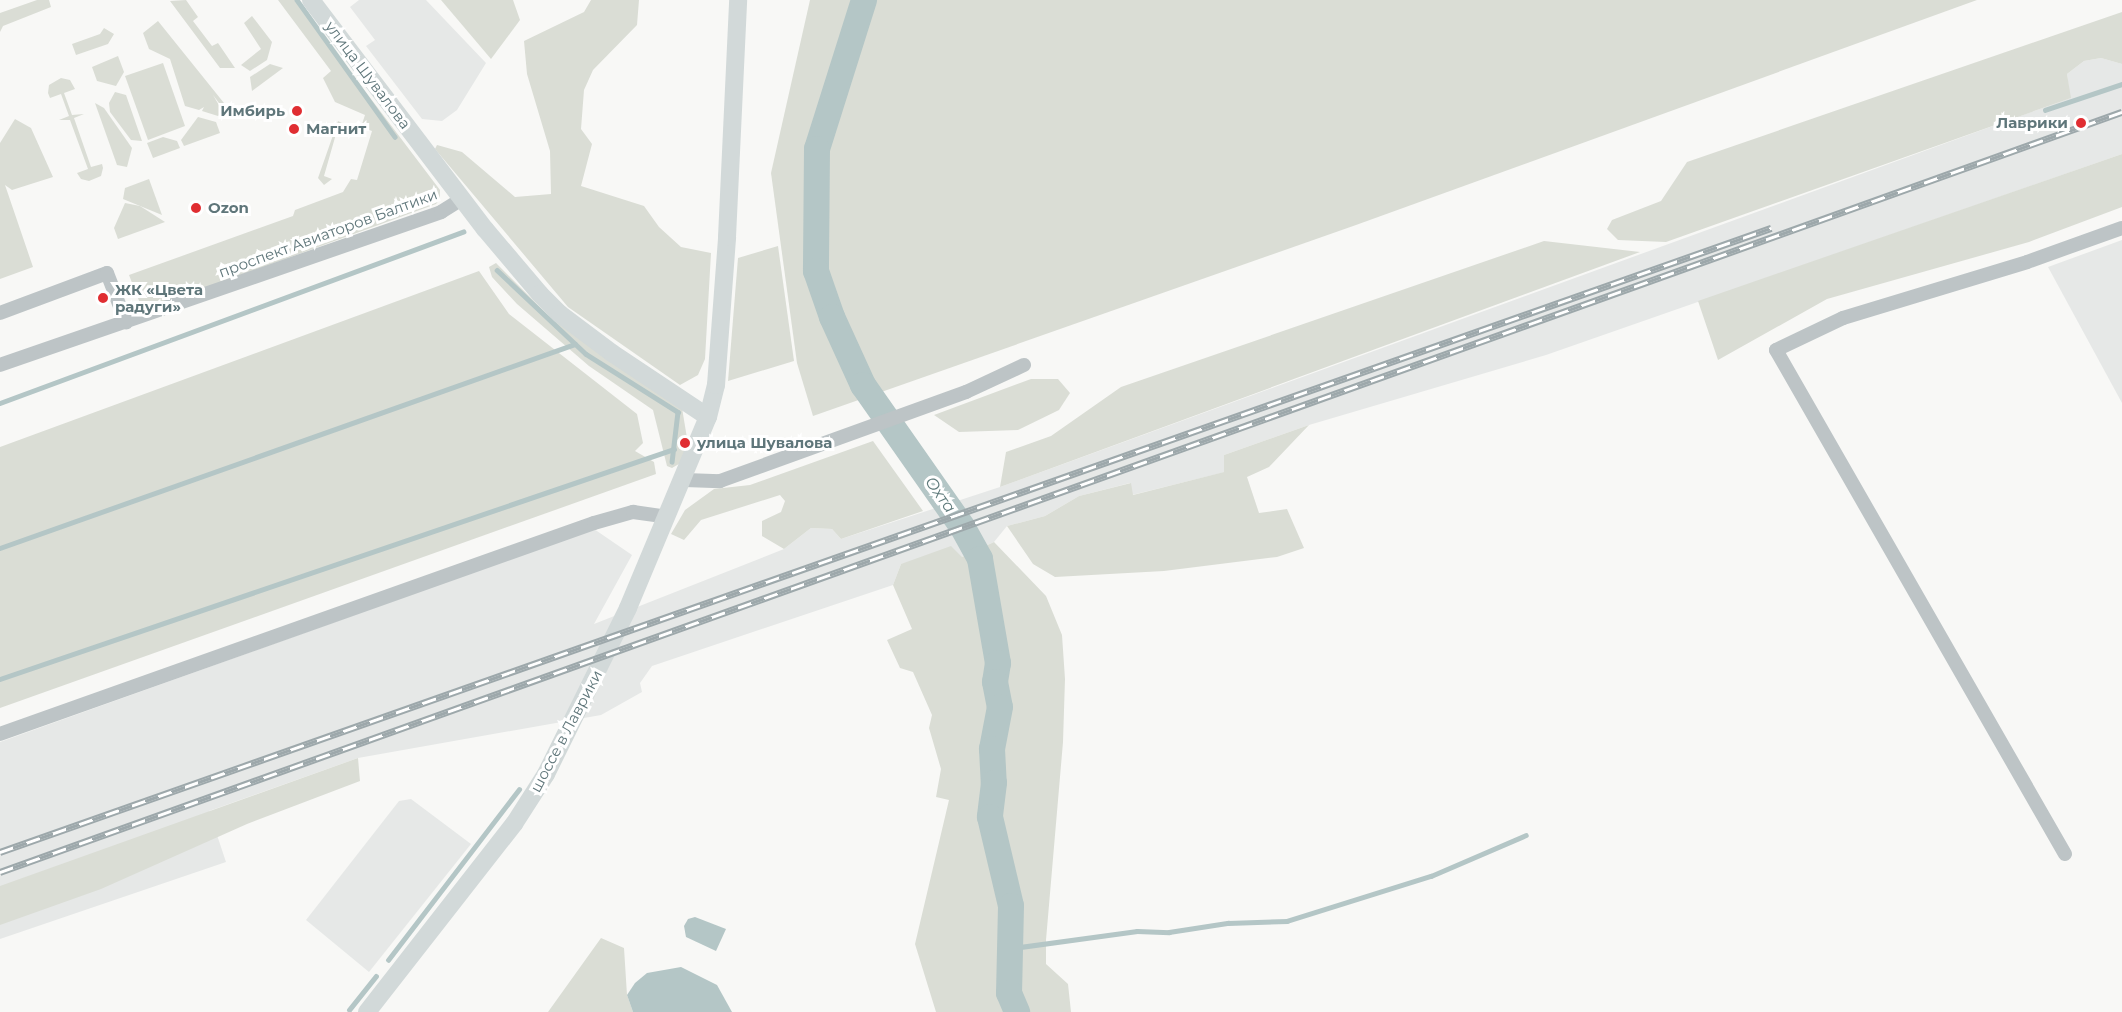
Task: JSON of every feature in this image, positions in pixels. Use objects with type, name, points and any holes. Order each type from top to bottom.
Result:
[{"type":"street","name":"улица Шувалова","points":[[311,0],[491,237],[560,314],[708,417]]},
{"type":"street","name":"шоссе в Лаврики","points":[[367,1012],[514,824],[546,774],[628,608],[685,480],[708,417],[716,385],[726,249],[738,0]]},
{"type":"street","name":"проспект Авиаторов Балтики","points":[[0,366],[441,212],[462,199]]},
{"type":"street","points":[[2065,854],[1776,350],[1844,318],[2027,262],[2122,228]]},
{"type":"street","points":[[0,313],[107,273],[126,322]]},
{"type":"street","points":[[685,480],[720,481],[966,392],[1024,365]]},
{"type":"street","points":[[0,734],[594,523],[633,512],[668,517]]},
{"type":"shaded area","points":[[37,0],[49,0],[51,7],[3,26],[0,32],[0,13]]},
{"type":"shaded area","points":[[186,0],[198,17],[193,21],[212,46],[218,43],[235,68],[220,68],[170,1]]},
{"type":"shaded area","points":[[278,0],[296,0],[440,190],[440,199],[436,204],[143,311],[129,275],[293,216],[295,210],[343,192],[351,179],[357,180],[372,131],[361,127],[365,115],[335,102],[323,78],[331,71]]},
{"type":"shaded area","points":[[359,0],[426,0],[486,63],[457,110],[442,121],[422,119],[366,46],[375,40],[350,7]]},
{"type":"shaded area","points":[[441,0],[513,0],[520,20],[491,59]]},
{"type":"shaded area","points":[[591,0],[639,0],[637,25],[593,70],[584,90],[581,129],[592,144],[581,186],[644,206],[659,227],[681,247],[711,253],[705,359],[698,375],[680,385],[568,307],[435,149],[437,145],[462,152],[515,197],[551,194],[550,151],[527,74],[524,41],[584,12]]},
{"type":"shaded area","points":[[810,0],[1977,0],[1356,225],[813,416],[797,363],[771,173]]},
{"type":"shaded area","points":[[2122,12],[2122,64],[2101,58],[2084,61],[2067,74],[2071,98],[1666,242],[1618,240],[1607,229],[1612,220],[1661,201],[1687,162]]},
{"type":"shaded area","points":[[252,16],[272,42],[267,60],[250,71],[241,65],[261,49],[244,23]]},
{"type":"shaded area","points":[[158,21],[228,108],[225,111],[213,95],[223,112],[218,116],[202,111],[204,107],[199,110],[185,106],[170,59],[149,49],[143,33]]},
{"type":"shaded area","points":[[104,28],[114,34],[108,44],[76,55],[72,44],[100,34]]},
{"type":"shaded area","points":[[118,56],[124,72],[116,86],[97,81],[92,67]]},
{"type":"shaded area","points":[[2101,58],[2122,64],[2122,154],[1546,355],[1309,425],[1224,455],[1225,472],[1132,495],[1130,483],[1079,496],[1045,516],[1007,526],[994,542],[962,557],[901,564],[893,585],[652,666],[640,683],[642,692],[601,715],[358,758],[209,811],[226,862],[0,939],[0,742],[594,529],[632,555],[594,624],[784,549],[811,528],[832,529],[841,539],[1000,487],[2070,98],[2067,74],[2084,61]]},
{"type":"shaded area","points":[[163,63],[185,126],[148,140],[125,76]]},
{"type":"shaded area","points":[[270,64],[283,68],[252,91],[250,77]]},
{"type":"shaded area","points":[[61,78],[70,80],[75,89],[64,93],[72,115],[84,114],[74,118],[91,167],[102,164],[101,176],[89,181],[81,179],[77,173],[88,169],[70,120],[59,120],[69,116],[61,94],[50,98],[48,93],[49,85]]},
{"type":"shaded area","points":[[115,92],[126,95],[142,141],[131,140],[110,112],[109,103]]},
{"type":"shaded area","points":[[95,103],[104,108],[132,148],[127,167],[117,165]]},
{"type":"shaded area","points":[[198,117],[216,122],[220,133],[184,146],[181,140]]},
{"type":"shaded area","points":[[15,119],[31,128],[53,177],[12,190],[5,185],[33,267],[0,279],[0,143]]},
{"type":"shaded area","points":[[338,121],[348,126],[338,127],[324,176],[332,179],[324,185],[318,178]]},
{"type":"shaded area","points":[[163,137],[177,141],[180,148],[153,158],[147,143]]},
{"type":"shaded area","points":[[2122,154],[2122,207],[2029,242],[1827,299],[1718,360],[1698,301]]},
{"type":"shaded area","points":[[149,179],[162,215],[123,199],[125,188]]},
{"type":"shaded area","points":[[125,203],[140,206],[165,222],[118,239],[114,228]]},
{"type":"shaded area","points":[[2122,240],[2122,403],[2048,267]]},
{"type":"shaded area","points":[[1544,241],[1640,252],[1000,487],[1006,452],[1051,436],[1121,387]]},
{"type":"shaded area","points":[[778,246],[794,361],[728,381],[738,258]]},
{"type":"shaded area","points":[[496,263],[550,317],[682,408],[688,444],[684,461],[672,468],[667,466],[653,410],[589,366],[517,304],[492,277],[489,267]]},
{"type":"shaded area","points":[[479,271],[509,314],[637,414],[643,443],[635,451],[654,462],[656,474],[0,708],[0,447]]},
{"type":"shaded area","points":[[1031,379],[1058,379],[1070,393],[1059,410],[1018,430],[959,432],[934,415]]},
{"type":"shaded area","points":[[1309,425],[1269,467],[1247,477],[1259,513],[1287,509],[1304,548],[1277,557],[1164,571],[1055,577],[1033,564],[1007,526],[1045,516],[1079,496],[1131,483],[1133,495],[1224,472],[1224,455]]},
{"type":"shaded area","points":[[873,441],[923,511],[841,539],[832,529],[811,528],[784,549],[762,536],[762,521],[781,512],[785,501],[780,495],[701,520],[684,540],[671,534],[685,510],[714,489],[750,485]]},
{"type":"shaded area","points":[[994,542],[1046,596],[1062,635],[1065,679],[1063,742],[1046,940],[1046,964],[1068,984],[1071,1012],[936,1012],[915,944],[949,800],[936,797],[941,769],[929,728],[932,715],[913,672],[900,668],[887,640],[912,629],[893,585],[901,564],[951,546],[962,557]]},
{"type":"shaded area","points":[[358,758],[360,781],[247,824],[101,889],[0,925],[0,886]]},
{"type":"shaded area","points":[[411,799],[471,844],[369,972],[306,920],[399,801]]},
{"type":"shaded area","points":[[695,917],[726,929],[716,951],[686,937],[684,926],[688,919]]},
{"type":"shaded area","points":[[601,938],[624,948],[627,995],[633,1012],[548,1012]]},
{"type":"shaded area","points":[[681,967],[717,985],[732,1012],[633,1012],[627,995],[635,983],[647,973]]},
{"type":"waterway","points":[[297,0],[395,137]]},
{"type":"waterway","name":"Охта","points":[[864,0],[817,149],[816,271],[832,317],[863,385],[963,528],[980,559],[998,663],[995,682],[1000,707],[992,749],[994,783],[990,817],[1011,906],[1009,993],[1017,1012]]},
{"type":"waterway","points":[[2045,110],[2122,84]]},
{"type":"waterway","points":[[0,403],[463,232]]},
{"type":"waterway","points":[[497,270],[586,354],[678,412],[672,462]]},
{"type":"waterway","points":[[0,548],[575,344]]},
{"type":"waterway","points":[[0,679],[674,449]]},
{"type":"waterway","points":[[388,960],[519,789]]},
{"type":"waterway","points":[[1013,948],[1137,931],[1169,932],[1228,923],[1287,921],[1431,876],[1526,835]]},
{"type":"waterway","points":[[349,1010],[376,976]]},
{"type":"railway","points":[[0,872],[2122,112]]},
{"type":"railway","points":[[0,852],[1771,228]]},
{"type":"place","name":"Имбирь","points":[[297,111]]},
{"type":"place","name":"Лаврики","points":[[2081,123]]},
{"type":"place","name":"Магнит","points":[[294,129]]},
{"type":"place","name":"Ozon","points":[[196,208]]},
{"type":"place","name":"ЖК «Цвета радуги»","points":[[103,298]]},
{"type":"place","name":"улица Шувалова","points":[[685,443]]}]
